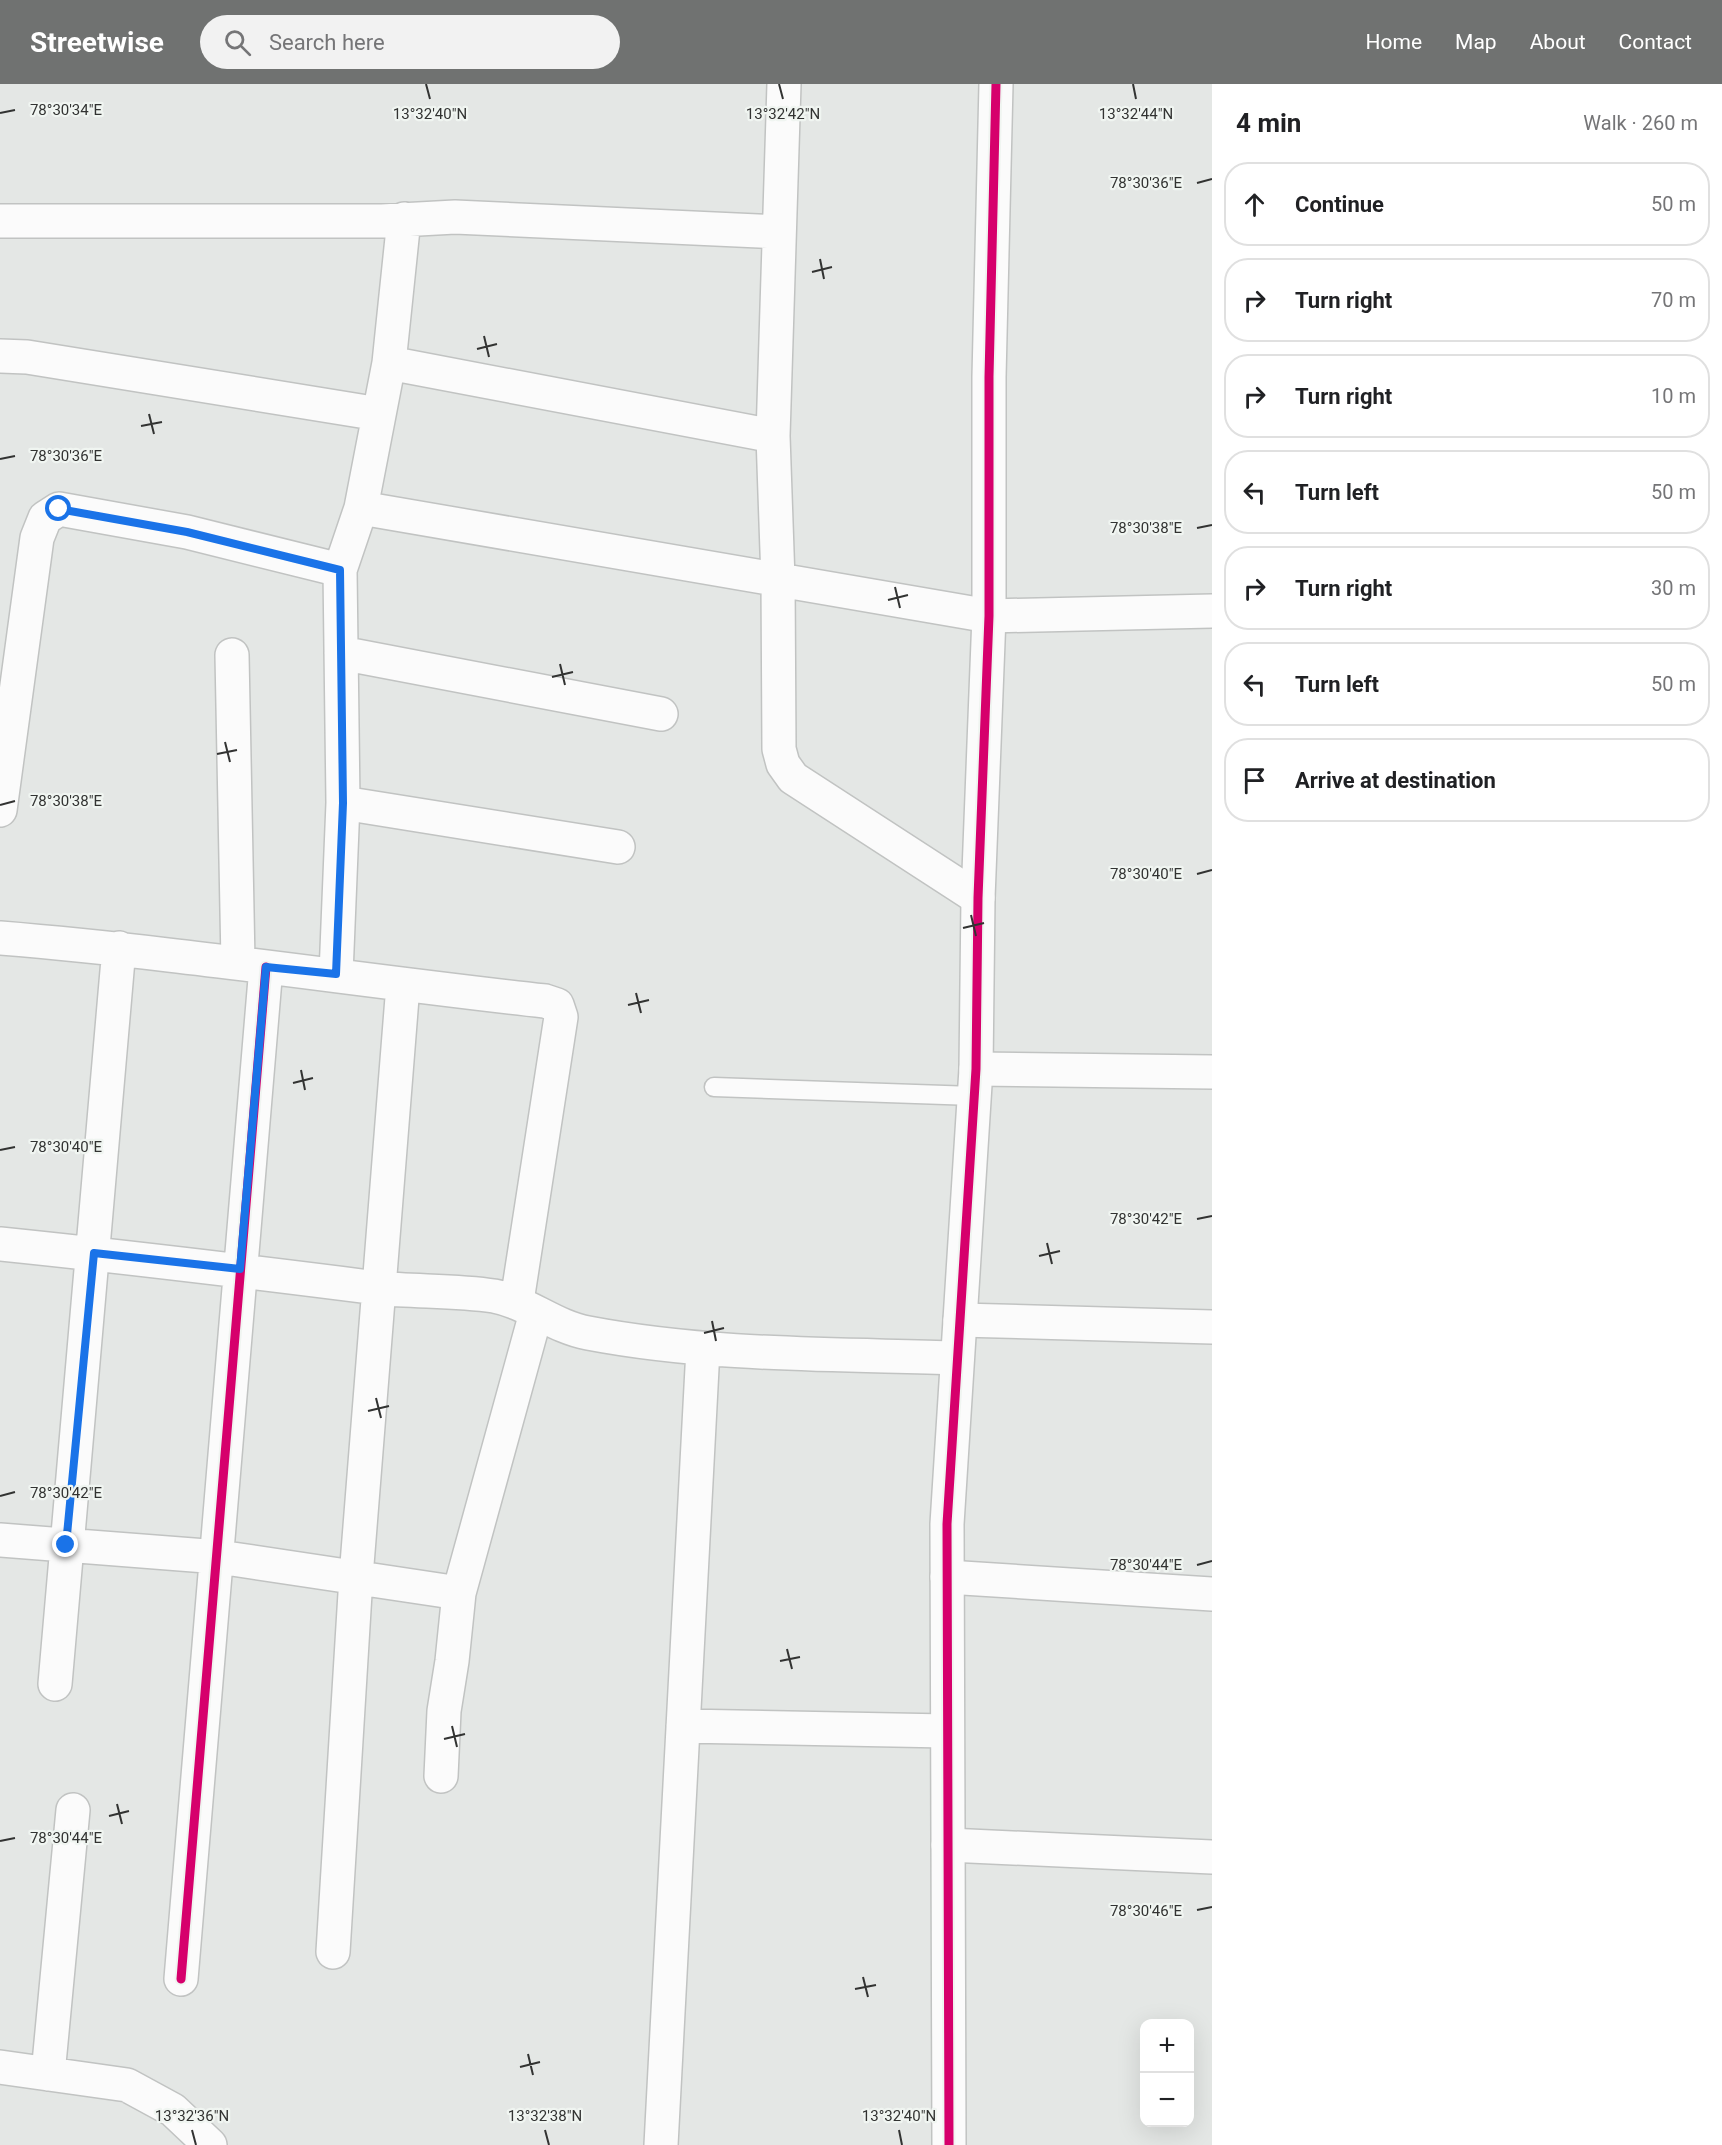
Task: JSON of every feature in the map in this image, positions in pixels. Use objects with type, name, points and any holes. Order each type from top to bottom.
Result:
[{"type":"street","points":[[784,84],[773,436],[778,580],[779,749],[783,764],[793,778],[978,898]]},
{"type":"street","points":[[948,2145],[947,1524],[975,1082],[978,898],[989,616],[989,377],[996,84]]},
{"type":"street","points":[[0,221],[455,217],[779,232]]},
{"type":"street","points":[[336,974],[343,803],[340,570],[361,508],[389,363],[404,219]]},
{"type":"street","points":[[0,356],[39,359],[379,414]]},
{"type":"street","points":[[389,363],[773,436]]},
{"type":"street","points":[[361,508],[989,616],[1212,611]]},
{"type":"street","points":[[0,810],[12,636],[37,538],[45,518],[59,509],[187,532],[340,570]]},
{"type":"street","points":[[341,653],[661,714]]},
{"type":"street","points":[[181,1979],[219,1557],[240,1269],[252,964],[232,655]]},
{"type":"street","points":[[343,803],[618,847]]},
{"type":"street","points":[[0,938],[119,948],[336,974],[403,986],[545,1001],[557,1005],[561,1017],[527,1307],[459,1593],[444,1711],[441,1776]]},
{"type":"street","points":[[55,1684],[119,948]]},
{"type":"street","points":[[333,1952],[356,1577],[403,986]]},
{"type":"street","points":[[975,1082],[1212,1072]]},
{"type":"street","points":[[0,1244],[240,1269],[380,1288],[491,1296],[527,1307],[585,1333],[703,1349],[957,1358]]},
{"type":"street","points":[[960,1320],[1212,1328]]},
{"type":"street","points":[[661,2145],[703,1349]]},
{"type":"street","points":[[0,1540],[219,1557],[459,1593]]},
{"type":"street","points":[[947,1577],[1212,1594]]},
{"type":"street","points":[[683,1726],[947,1731]]},
{"type":"street","points":[[48,2074],[73,1810]]},
{"type":"street","points":[[948,1845],[1212,1857]]},
{"type":"street","points":[[0,2067],[128,2085],[173,2110],[210,2145]]},
{"type":"lane","points":[[714,1087],[975,1082]]},
{"type":"cycle path","points":[[949,2145],[947,1524],[976,1069],[978,898],[989,616],[989,377],[996,84]]},
{"type":"cycle path","points":[[181,1979],[266,967]]},
{"type":"route","points":[[59,509],[187,532],[340,570],[343,803],[336,974],[266,967],[240,1269],[94,1253],[66,1545]]}]
